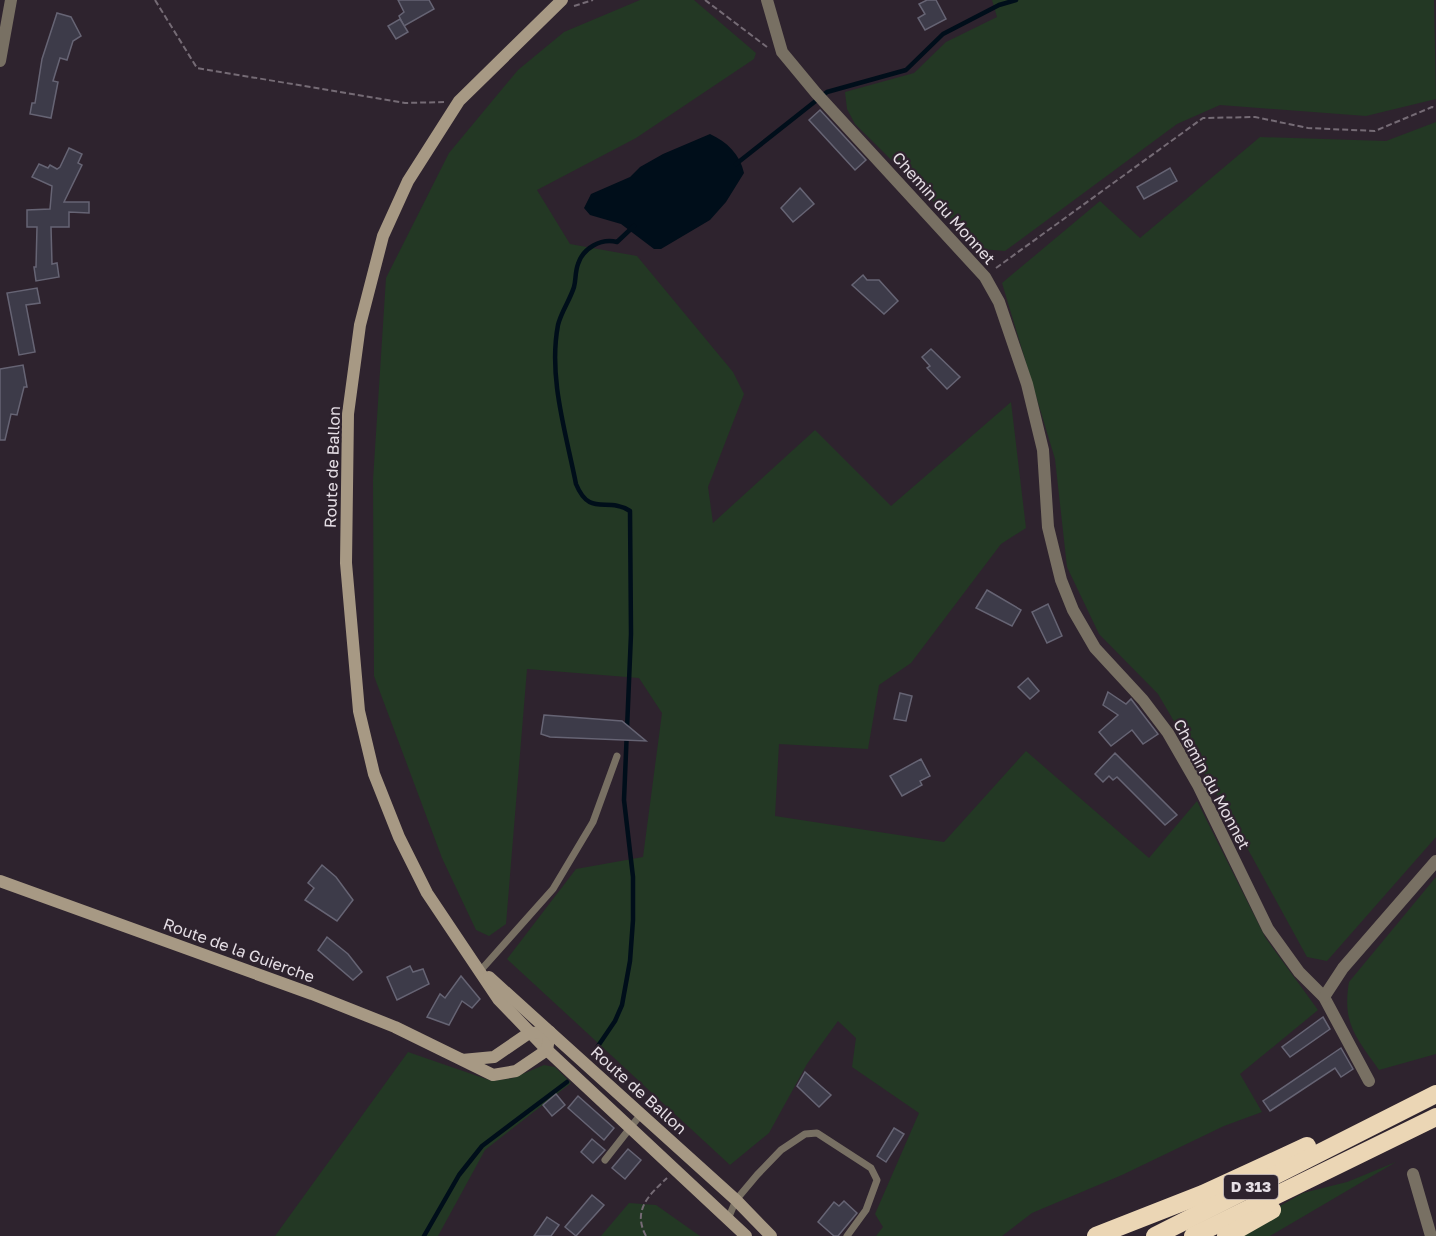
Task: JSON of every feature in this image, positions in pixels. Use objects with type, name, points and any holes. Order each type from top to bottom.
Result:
[{"type":"highway","name":"D 313","points":[[1155,1236],[1436,1094]]},
{"type":"highway","name":"D 313","points":[[1193,1236],[1436,1117]]},
{"type":"highway","points":[[1096,1236],[1203,1194],[1329,1136],[1347,1139]]},
{"type":"highway","points":[[1226,1236],[1304,1193],[1313,1177]]},
{"type":"main road","name":"Route de Ballon","points":[[562,0],[459,101],[408,181],[383,236],[360,326],[348,414],[346,563],[359,711],[374,774],[399,837],[427,893],[481,970],[498,999],[547,1050],[746,1236]]},
{"type":"main road","name":"Route de la Guierche","points":[[0,881],[312,994],[395,1027],[483,1071],[503,1074],[516,1071],[547,1050]]},
{"type":"main road","name":"Route de Ballon","points":[[481,970],[736,1200],[771,1236]]},
{"type":"main road","name":"Route de la Guierche","points":[[462,1060],[494,1058],[529,1032]]},
{"type":"main road","points":[[529,1032],[550,1032],[547,1050]]},
{"type":"street","points":[[0,61],[10,0]]},
{"type":"street","name":"Chemin du Monnet","points":[[767,0],[782,52],[820,98],[985,277],[999,302],[1027,384],[1043,450],[1048,527],[1061,580],[1072,610],[1095,648],[1143,700],[1168,734],[1198,785],[1268,929],[1299,972],[1324,997],[1369,1081]]},
{"type":"street","points":[[1324,997],[1343,968],[1436,861]]},
{"type":"street","points":[[1413,1174],[1431,1236]]},
{"type":"lane","points":[[481,970],[553,889],[593,822],[617,756]]},
{"type":"lane","points":[[605,1160],[641,1114]]},
{"type":"lane","points":[[728,1219],[736,1200],[794,1139],[805,1134],[817,1133],[871,1168],[878,1180],[866,1210],[847,1236]]},
{"type":"path","points":[[156,0],[197,68],[405,103],[459,101]]},
{"type":"path","points":[[705,0],[762,46],[782,52]]},
{"type":"path","points":[[985,277],[1011,255],[1203,118],[1255,117],[1308,128],[1375,131],[1432,107],[1436,108]]},
{"type":"path","points":[[646,1236],[641,1227],[642,1204],[675,1170]]},
{"type":"green space","points":[[640,0],[694,0],[756,53],[754,59],[636,138],[537,190],[570,244],[637,256],[733,372],[744,394],[708,487],[713,523],[815,430],[891,506],[1011,402],[1026,528],[1001,544],[911,663],[879,685],[868,749],[779,744],[775,816],[944,842],[1026,751],[1149,858],[1197,801],[1265,937],[1318,1010],[1240,1074],[1262,1112],[1224,1126],[1122,1175],[1032,1213],[1002,1236],[876,1236],[883,1227],[875,1214],[919,1113],[852,1067],[856,1038],[838,1021],[807,1064],[769,1133],[730,1165],[507,959],[576,869],[643,857],[662,713],[639,678],[527,669],[506,924],[489,936],[476,930],[442,858],[374,676],[373,480],[386,278],[449,153],[518,70],[564,32]]},
{"type":"green space","points":[[992,0],[1434,0],[1436,99],[1366,116],[1220,105],[1177,124],[1005,251],[981,249],[855,124],[847,109],[845,92],[914,73],[946,42],[997,17]]},
{"type":"green space","points":[[1436,122],[1436,837],[1327,961],[1307,957],[1233,822],[1158,694],[1099,634],[1067,567],[1055,459],[1002,283],[1100,201],[1140,238],[1260,137],[1386,141]]},
{"type":"green space","points":[[1436,877],[1436,1054],[1379,1070],[1358,1039],[1349,1020],[1347,996],[1349,982]]},
{"type":"green space","points":[[408,1052],[492,1081],[513,1078],[544,1065],[555,1067],[571,1083],[485,1150],[438,1236],[275,1236]]},
{"type":"green space","points":[[1396,1162],[1270,1236],[1226,1236],[1303,1193],[1347,1182]]},
{"type":"green space","points":[[629,1203],[656,1205],[700,1236],[601,1236]]},
{"type":"water","points":[[710,134],[732,149],[744,173],[726,202],[710,220],[661,249],[654,249],[621,224],[590,215],[584,208],[591,194],[630,177],[640,167],[663,154]]},
{"type":"building","points":[[398,0],[429,0],[434,9],[404,26],[399,16],[404,12]]},
{"type":"building","points":[[927,0],[936,0],[946,19],[925,30],[918,18],[925,14],[919,4]]},
{"type":"building","points":[[57,13],[71,17],[81,36],[73,41],[67,60],[60,58],[53,81],[58,82],[51,118],[30,114],[32,103],[35,103],[42,59]]},
{"type":"building","points":[[400,19],[408,32],[396,39],[388,26]]},
{"type":"building","points":[[820,110],[866,160],[855,170],[809,120]]},
{"type":"building","points":[[69,148],[82,154],[78,163],[82,165],[64,202],[89,202],[89,213],[69,212],[69,227],[51,227],[52,264],[57,263],[59,277],[36,281],[34,267],[36,267],[37,227],[27,227],[27,210],[50,209],[52,186],[32,177],[39,164],[48,168],[50,165],[57,169],[60,167]]},
{"type":"building","points":[[1170,168],[1177,181],[1144,199],[1137,187]]},
{"type":"building","points":[[800,188],[814,204],[793,222],[781,208]]},
{"type":"building","points":[[863,275],[867,280],[879,280],[898,301],[884,314],[852,285]]},
{"type":"building","points":[[37,288],[40,303],[26,305],[35,352],[19,355],[7,293]]},
{"type":"building","points":[[931,349],[960,377],[947,389],[927,368],[930,366],[922,357]]},
{"type":"building","points":[[23,365],[27,387],[24,387],[17,415],[11,414],[5,440],[0,440],[0,369]]},
{"type":"building","points":[[987,590],[1021,610],[1012,626],[976,608]]},
{"type":"building","points":[[1048,604],[1062,636],[1047,643],[1032,612]]},
{"type":"building","points":[[1028,678],[1039,691],[1030,699],[1018,687]]},
{"type":"building","points":[[1108,692],[1126,704],[1131,699],[1158,734],[1143,744],[1132,730],[1111,746],[1099,732],[1118,715],[1103,705]]},
{"type":"building","points":[[900,693],[912,696],[906,721],[894,719]]},
{"type":"building","points":[[544,715],[622,721],[646,741],[550,737],[541,734]]},
{"type":"building","points":[[1115,753],[1177,815],[1165,825],[1117,777],[1113,780],[1109,776],[1103,782],[1095,774]]},
{"type":"building","points":[[921,759],[930,776],[920,781],[922,785],[902,796],[890,776]]},
{"type":"building","points":[[322,865],[336,877],[353,900],[337,921],[305,900],[314,888],[308,883]]},
{"type":"building","points":[[327,937],[348,954],[362,972],[353,980],[318,950]]},
{"type":"building","points":[[410,966],[413,972],[423,969],[429,984],[397,1000],[387,977]]},
{"type":"building","points":[[461,976],[480,999],[472,1008],[462,1001],[449,1025],[427,1017],[440,994],[445,998]]},
{"type":"building","points":[[1323,1017],[1330,1029],[1290,1057],[1282,1047]]},
{"type":"building","points":[[1341,1048],[1353,1069],[1341,1077],[1335,1068],[1270,1111],[1263,1101]]},
{"type":"building","points":[[805,1072],[831,1095],[819,1107],[797,1086]]},
{"type":"building","points":[[556,1094],[565,1105],[552,1116],[543,1105]]},
{"type":"building","points":[[578,1096],[614,1128],[604,1140],[568,1108]]},
{"type":"building","points":[[894,1128],[904,1134],[886,1162],[877,1156]]},
{"type":"building","points":[[592,1139],[605,1150],[593,1163],[581,1152]]},
{"type":"building","points":[[628,1149],[641,1160],[625,1179],[612,1168]]},
{"type":"building","points":[[592,1195],[604,1205],[576,1236],[565,1227]]},
{"type":"building","points":[[844,1201],[857,1213],[838,1236],[834,1236],[818,1222],[834,1202],[839,1206]]},
{"type":"building","points":[[547,1217],[559,1225],[551,1236],[534,1236]]},
{"type":"waterway","points":[[736,164],[827,92],[906,70],[943,34],[999,5],[1016,0]]},
{"type":"waterway","points":[[596,1049],[615,1021],[622,1005],[630,961],[633,920],[633,877],[624,800],[631,634],[630,511],[614,505],[593,504],[581,494],[576,484],[560,405],[555,345],[559,320],[574,287],[580,258],[588,249],[599,243],[617,242],[634,226]]},
{"type":"waterway","points":[[424,1236],[459,1175],[482,1146],[567,1082]]}]
